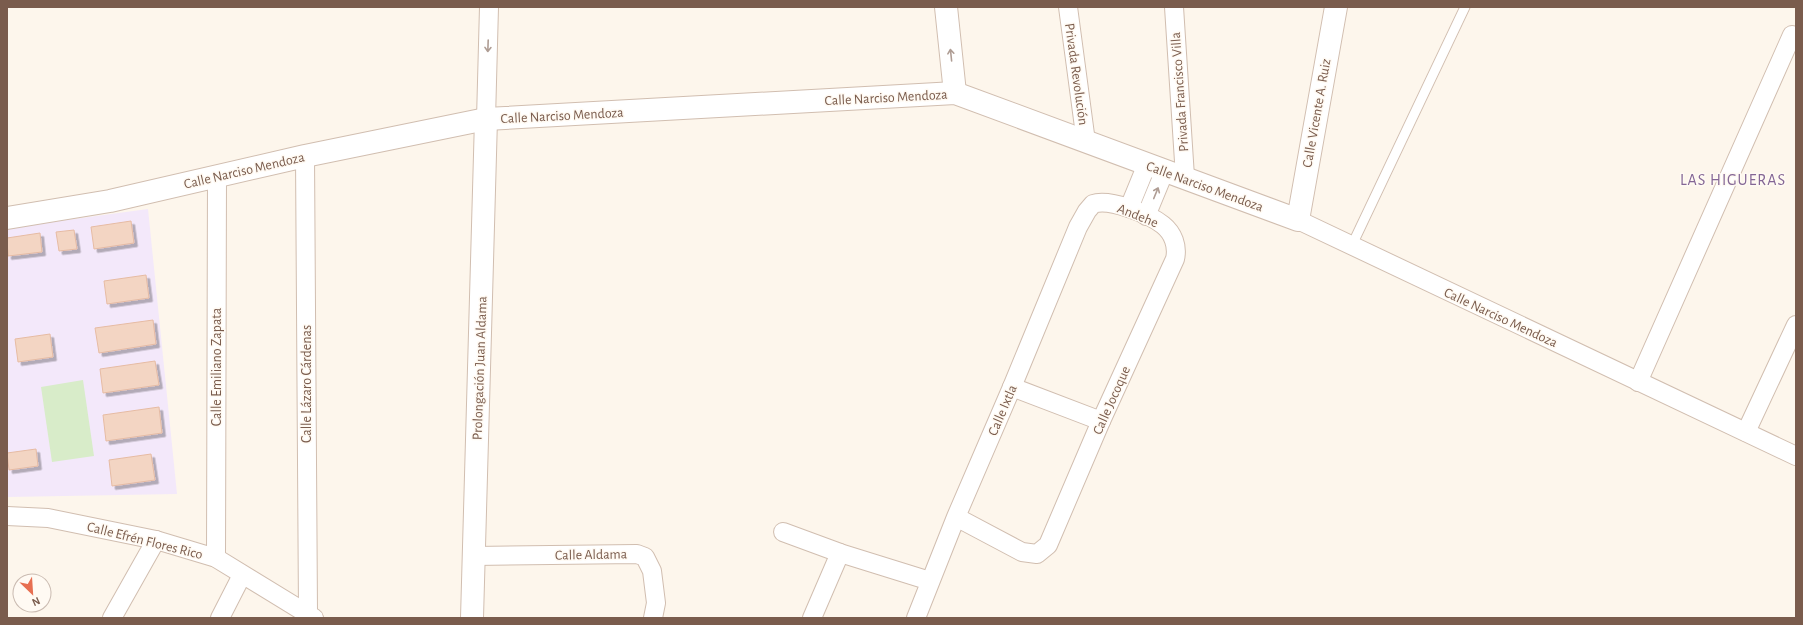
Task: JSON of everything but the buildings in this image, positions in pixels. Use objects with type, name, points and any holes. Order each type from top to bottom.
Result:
[{"type":"street","points":[[486,119],[489,7]]},
{"type":"street","points":[[946,7],[955,93]]},
{"type":"street","name":"Privada Revolución","points":[[1068,7],[1086,142]]},
{"type":"street","name":"Privada Francisco Villa","points":[[1165,170],[1174,7]]},
{"type":"street","name":"Calle Vicente A. Ruiz","points":[[1298,220],[1336,7]]},
{"type":"street","points":[[1638,382],[1792,35]]},
{"type":"street","name":"Calle Narciso Mendoza","points":[[7,218],[110,201],[305,156],[486,119],[955,93],[1298,220],[1796,456]]},
{"type":"street","name":"Prolongación Juan Aldama","points":[[472,618],[486,119]]},
{"type":"street","name":"Calle Lázaro Cárdenas","points":[[305,156],[311,616]]},
{"type":"street","points":[[1129,208],[1165,170]]},
{"type":"street","points":[[1146,216],[1165,170]]},
{"type":"street","name":"Calle Emiliano Zapata","points":[[216,558],[217,177]]},
{"type":"street","name":"Andehe","points":[[1092,204],[1104,203],[1129,208],[1163,225],[1175,241]]},
{"type":"street","name":"Calle Ixtla","points":[[916,618],[956,517],[1078,227],[1092,204]]},
{"type":"street","name":"Calle Jocoque","points":[[956,517],[1022,552],[1037,554],[1048,545],[1101,421],[1175,259],[1177,250],[1175,241]]},
{"type":"street","points":[[1746,432],[1796,325]]},
{"type":"street","points":[[1012,386],[1101,421]]},
{"type":"street","name":"Calle Efrén Flores Rico","points":[[7,516],[48,518],[156,540],[216,558],[311,616]]},
{"type":"street","points":[[783,532],[840,553],[930,580]]},
{"type":"street","points":[[112,618],[156,540]]},
{"type":"street","points":[[812,618],[840,553]]},
{"type":"street","name":"Calle Aldama","points":[[474,556],[637,554],[645,558],[652,571],[656,603],[653,618]]},
{"type":"street","points":[[220,618],[242,575]]},
{"type":"lane","points":[[1352,246],[1465,7]]},
{"type":"shaded area","points":[[148,209],[177,494],[8,497],[7,228]]},
{"type":"green space","points":[[83,380],[94,456],[52,462],[41,387]]},
{"type":"district","name":"LAS HIGUERAS","points":[[1733,179]]}]
